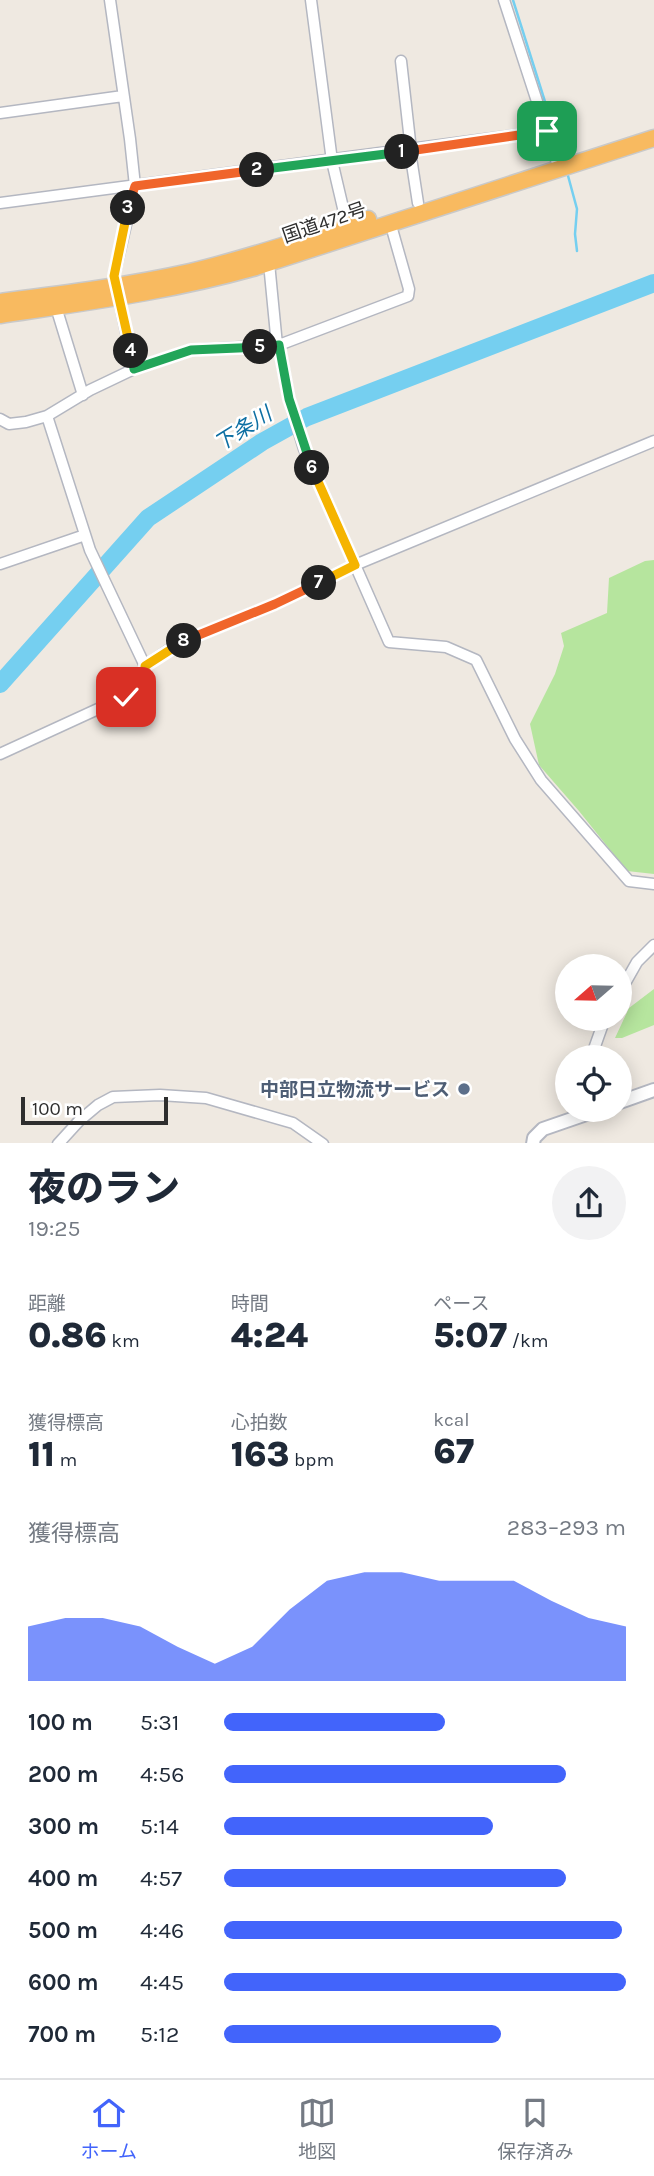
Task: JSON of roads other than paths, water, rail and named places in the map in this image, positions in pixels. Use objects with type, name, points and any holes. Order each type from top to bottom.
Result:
[{"type":"highway","name":"国道472号","points":[[0,302],[201,283],[390,222],[654,127]]},
{"type":"highway","name":"国道472号","points":[[0,315],[56,307],[252,256],[418,203],[654,138]]},
{"type":"street","points":[[110,0],[135,186],[128,206],[114,276],[134,369]]},
{"type":"street","points":[[311,0],[332,161],[347,225]]},
{"type":"street","points":[[504,0],[557,164]]},
{"type":"street","points":[[401,61],[418,203]]},
{"type":"street","points":[[0,113],[123,96]]},
{"type":"street","points":[[0,203],[547,131]]},
{"type":"street","points":[[0,419],[9,424],[47,416],[134,369],[191,350],[246,349],[278,345],[408,296],[409,289],[390,222]]},
{"type":"street","points":[[269,263],[278,345],[289,399],[304,449],[389,642],[446,647],[476,660],[515,739],[556,799],[585,828],[629,881],[654,884]]},
{"type":"street","points":[[56,307],[83,395]]},
{"type":"street","points":[[0,754],[135,692],[145,677],[145,666],[90,550],[47,416]]},
{"type":"street","points":[[145,666],[178,643],[275,604],[355,565],[654,441]]},
{"type":"street","points":[[0,564],[85,535]]},
{"type":"street","points":[[632,971],[654,945]]},
{"type":"street","points":[[632,1099],[653,1093]]},
{"type":"street","points":[[58,1143],[98,1105],[113,1097],[160,1095],[206,1098],[293,1123],[324,1143]]},
{"type":"street","points":[[533,1143],[543,1129],[563,1122]]},
{"type":"waterway","points":[[513,0],[564,162]]},
{"type":"waterway","points":[[567,172],[577,209],[577,251]]},
{"type":"waterway","name":"下条川","points":[[0,684],[148,518],[262,442],[307,417],[654,283]]},
{"type":"place","name":"中部日立物流サービス","points":[[464,1089]]}]
